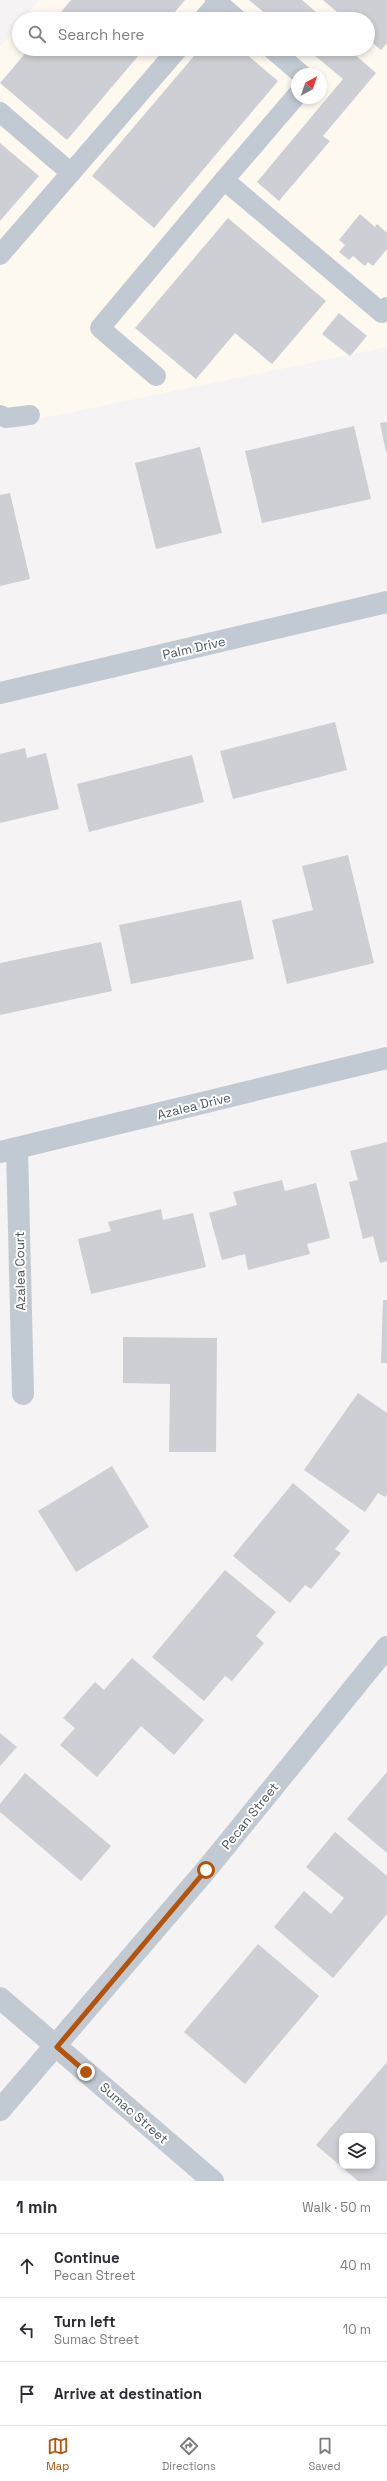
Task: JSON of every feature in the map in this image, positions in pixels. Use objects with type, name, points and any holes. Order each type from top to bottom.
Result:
[{"type":"street","name":"Palm Drive","points":[[0,693],[386,606]]},
{"type":"street","name":"Azalea Drive","points":[[9,1150],[387,1058]]},
{"type":"street","name":"Azalea Court","points":[[9,1150],[22,1394]]},
{"type":"street","name":"Pecan Street","points":[[0,2110],[57,2047],[206,1870],[387,1647]]},
{"type":"street","name":"Sumac Street","points":[[0,1998],[213,2181]]},
{"type":"lane","points":[[208,12],[217,1],[229,12]]},
{"type":"lane","points":[[0,255],[172,56]]},
{"type":"lane","points":[[280,56],[294,68]]},
{"type":"lane","points":[[156,376],[100,328],[291,102]]},
{"type":"lane","points":[[0,112],[71,173]]},
{"type":"lane","points":[[224,180],[382,314],[387,307]]},
{"type":"lane","points":[[0,415],[6,418],[30,415]]},
{"type":"shaded area","points":[[39,0],[387,0],[387,347],[0,427],[0,47],[12,32],[12,56],[375,56],[375,12],[29,12]]},
{"type":"building","points":[[71,0],[185,0],[175,12],[61,12]]},
{"type":"building","points":[[249,0],[302,0],[316,12],[264,12]]},
{"type":"building","points":[[323,0],[387,0],[387,43],[381,50],[375,45],[375,12],[337,12]]},
{"type":"building","points":[[23,56],[138,56],[67,140],[0,83]]},
{"type":"building","points":[[194,56],[248,56],[278,81],[154,228],[92,176]]},
{"type":"building","points":[[315,56],[356,56],[376,73],[323,136],[330,141],[279,201],[257,182],[322,104],[327,104],[327,98],[343,79]]},
{"type":"building","points":[[0,143],[39,176],[0,221]]},
{"type":"building","points":[[360,214],[375,227],[377,224],[387,233],[387,249],[373,266],[368,262],[365,266],[353,256],[349,260],[339,252],[345,245],[339,240]]},
{"type":"building","points":[[228,218],[326,301],[272,364],[235,333],[196,379],[135,328]]},
{"type":"building","points":[[339,313],[367,336],[350,356],[322,334]]},
{"type":"building","points":[[387,422],[387,452],[386,452],[380,423]]},
{"type":"building","points":[[354,426],[371,499],[262,523],[245,451]]},
{"type":"building","points":[[200,447],[222,533],[156,549],[135,463]]},
{"type":"building","points":[[10,493],[30,579],[0,586],[0,495]]},
{"type":"building","points":[[335,722],[347,770],[233,799],[220,751]]},
{"type":"building","points":[[25,748],[27,758],[46,753],[59,809],[0,823],[0,754]]},
{"type":"building","points":[[192,755],[204,802],[89,832],[77,784]]},
{"type":"building","points":[[348,855],[374,963],[287,984],[272,920],[313,910],[302,866]]},
{"type":"building","points":[[241,900],[254,959],[131,984],[119,925]]},
{"type":"building","points":[[101,942],[112,991],[0,1015],[0,963]]},
{"type":"building","points":[[387,1142],[387,1261],[380,1263],[373,1236],[363,1239],[349,1182],[358,1180],[350,1151]]},
{"type":"building","points":[[282,1180],[285,1191],[316,1183],[330,1238],[307,1244],[310,1254],[248,1270],[245,1254],[222,1260],[209,1213],[237,1205],[233,1192]]},
{"type":"building","points":[[161,1209],[163,1220],[193,1213],[206,1267],[91,1294],[78,1239],[111,1231],[108,1222]]},
{"type":"building","points":[[383,1300],[387,1300],[387,1363],[381,1363]]},
{"type":"building","points":[[123,1337],[217,1338],[216,1452],[169,1452],[170,1384],[123,1383]]},
{"type":"building","points":[[358,1393],[387,1413],[387,1494],[385,1497],[378,1493],[365,1512],[304,1470]]},
{"type":"building","points":[[112,1466],[149,1527],[76,1572],[38,1511]]},
{"type":"building","points":[[293,1483],[350,1531],[335,1549],[341,1553],[311,1589],[305,1585],[290,1603],[233,1556]]},
{"type":"building","points":[[225,1570],[276,1612],[256,1636],[264,1643],[232,1681],[225,1676],[204,1701],[152,1657]]},
{"type":"building","points":[[132,1658],[204,1720],[174,1755],[141,1726],[97,1777],[60,1745],[75,1728],[63,1718],[95,1682],[104,1690]]},
{"type":"building","points":[[0,1733],[17,1747],[0,1766]]},
{"type":"building","points":[[387,1772],[387,1853],[347,1819]]},
{"type":"building","points":[[25,1773],[111,1846],[81,1881],[0,1812],[0,1804]]},
{"type":"building","points":[[335,1832],[387,1876],[387,1914],[333,1978],[274,1927],[304,1891],[331,1914],[344,1898],[306,1867]]},
{"type":"building","points":[[258,1944],[319,1996],[245,2084],[184,2032]]},
{"type":"building","points":[[387,2062],[387,2181],[358,2181],[344,2169],[375,2169],[375,2133],[339,2133],[339,2165],[316,2145]]},
{"type":"route","points":[[86,2072],[57,2047],[206,1870]]}]
